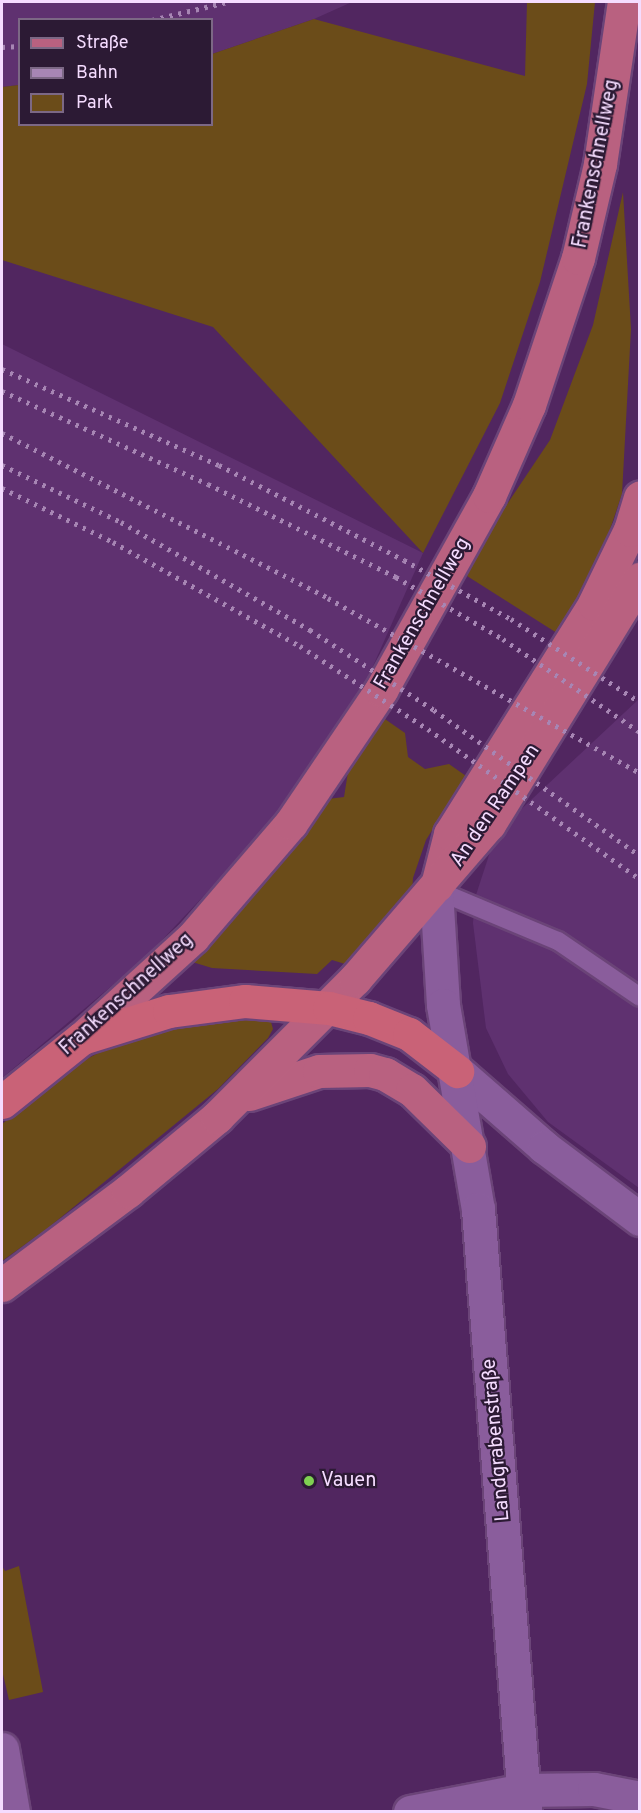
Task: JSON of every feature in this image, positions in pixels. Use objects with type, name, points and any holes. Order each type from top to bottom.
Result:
[{"type":"highway","points":[[82,1038],[150,1016],[202,1005],[245,1001],[328,1008],[369,1018],[409,1034],[457,1071]]},
{"type":"highway","name":"Frankenschnellweg","points":[[2,1102],[82,1038]]},
{"type":"main road","name":"Frankenschnellweg","points":[[82,1038],[193,937],[291,823],[381,690],[485,505],[529,405],[578,258],[600,164],[624,2]]},
{"type":"main road","points":[[639,497],[615,565],[578,632],[450,834],[436,890],[442,1005],[457,1071],[544,1147],[639,1219]]},
{"type":"main road","name":"An den Rampen","points":[[436,890],[489,824],[639,579]]},
{"type":"main road","points":[[2,1285],[128,1191],[239,1098],[328,1008],[436,890]]},
{"type":"main road","points":[[239,1098],[319,1071],[370,1070],[385,1074],[412,1090],[468,1146]]},
{"type":"main road","name":"Landgrabenstraße","points":[[457,1071],[478,1209],[524,1801]]},
{"type":"main road","points":[[2,1749],[13,1812]]},
{"type":"main road","points":[[410,1812],[524,1801],[594,1789],[639,1798]]},
{"type":"lane","points":[[436,890],[558,941],[639,997]]},
{"type":"shaded area","points":[[2,2],[352,2],[314,19],[213,54],[213,18],[18,18],[18,85],[2,87]]},
{"type":"shaded area","points":[[2,344],[423,553],[358,700],[265,831],[146,957],[2,1078]]},
{"type":"shaded area","points":[[639,699],[639,1188],[548,1122],[508,1074],[486,1028],[473,923],[475,898],[491,849],[516,814]]},
{"type":"green space","points":[[527,2],[595,2],[587,84],[540,282],[500,403],[423,553],[213,327],[2,260],[2,87],[18,85],[18,126],[213,126],[213,54],[314,19],[525,76]]},
{"type":"green space","points":[[623,192],[631,329],[622,494],[599,562],[560,635],[467,576],[485,537],[550,440],[593,325]]},
{"type":"green space","points":[[382,717],[405,733],[408,757],[425,769],[449,764],[466,776],[426,840],[413,878],[412,893],[345,964],[332,960],[317,974],[212,968],[189,961],[257,892],[328,799],[344,797],[348,772]]},
{"type":"green space","points":[[256,1018],[271,1022],[273,1029],[268,1038],[218,1089],[48,1228],[2,1261],[2,1124],[81,1062],[119,1042],[173,1026]]},
{"type":"green space","points":[[2,1566],[5,1571],[19,1566],[43,1692],[9,1700],[2,1670]]},
{"type":"railway","points":[[160,18],[227,2]]},
{"type":"railway","points":[[2,47],[18,46]]},
{"type":"railway","points":[[2,369],[219,465],[404,560],[511,619],[640,702]]},
{"type":"railway","points":[[2,391],[208,484],[396,577],[503,639],[640,732]]},
{"type":"railway","points":[[2,433],[328,598],[640,773]]},
{"type":"railway","points":[[2,465],[121,522],[310,630],[434,710],[640,856]]},
{"type":"railway","points":[[2,488],[113,542],[300,646],[428,729],[640,879]]},
{"type":"place","name":"Vauen","points":[[309,1481]]}]
